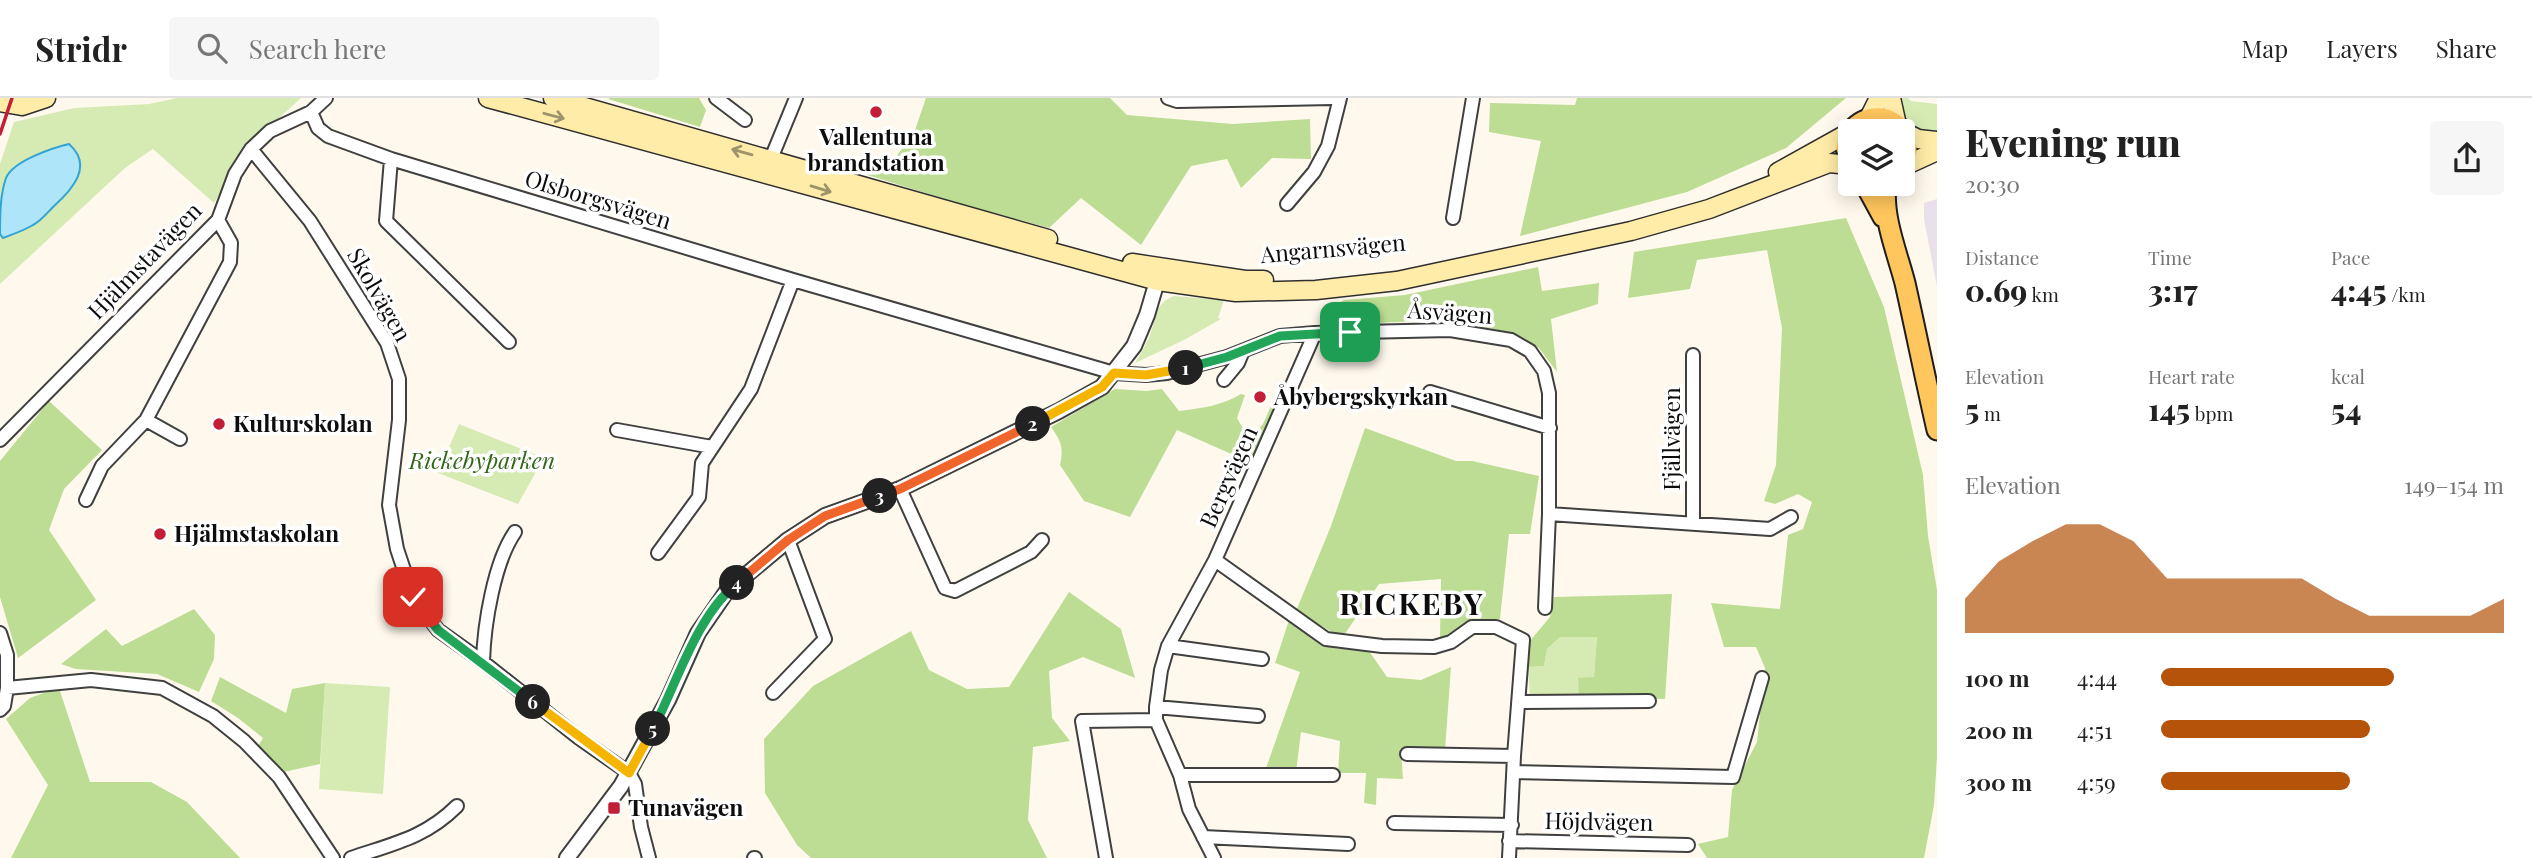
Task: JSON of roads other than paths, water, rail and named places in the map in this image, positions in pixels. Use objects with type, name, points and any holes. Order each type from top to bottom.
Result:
[{"type":"main road","points":[[0,102],[22,106],[60,98]]},
{"type":"main road","name":"Angarnsvägen","points":[[488,98],[768,166]]},
{"type":"main road","name":"Angarnsvägen","points":[[553,98],[768,166],[870,204],[1236,292],[1316,290],[1397,281],[1631,231],[1709,209],[1829,163],[1838,163]]},
{"type":"main road","points":[[1880,98],[1869,118],[1888,119]]},
{"type":"main road","points":[[1891,98],[1898,119]]},
{"type":"main road","points":[[1915,137],[1937,141]]},
{"type":"main road","name":"Angarnsvägen","points":[[1159,275],[1245,280],[1321,279],[1386,272],[1505,251],[1670,215],[1750,186],[1838,139]]},
{"type":"main road","points":[[1915,160],[1937,151]]},
{"type":"main road","points":[[1872,196],[1892,237]]},
{"type":"main road","points":[[1885,196],[1892,237],[1937,430]]},
{"type":"street","points":[[311,112],[314,98]]},
{"type":"street","name":"Hjälmstavägen","points":[[0,440],[218,220],[235,174],[251,149],[270,131],[311,112],[326,98]]},
{"type":"street","points":[[716,98],[745,120]]},
{"type":"street","points":[[768,166],[796,98]]},
{"type":"street","points":[[1168,98],[1177,101],[1332,98]]},
{"type":"street","points":[[1287,204],[1314,172],[1328,146],[1340,98]]},
{"type":"street","points":[[1453,218],[1473,98]]},
{"type":"street","name":"Olsborgsvägen","points":[[311,112],[318,128],[328,136],[391,159],[1114,373]]},
{"type":"street","name":"Skolvägen","points":[[251,149],[310,221],[387,343],[399,379],[399,420],[389,505],[397,549],[413,597],[438,630],[629,773]]},
{"type":"street","points":[[391,159],[386,221],[509,342]]},
{"type":"street","points":[[86,500],[102,466],[146,420],[230,262],[231,243],[218,220]]},
{"type":"street","points":[[567,858],[604,812],[629,773],[668,700],[698,633],[727,591],[788,540],[825,516],[900,489],[1102,387],[1134,346],[1159,275]]},
{"type":"street","points":[[658,553],[699,497],[702,463],[751,389],[793,280]]},
{"type":"street","name":"Åsvägen","points":[[1114,373],[1167,373],[1243,351],[1280,336],[1315,333],[1450,330],[1511,340],[1530,351],[1544,371],[1549,393],[1549,514],[1545,608]]},
{"type":"street","name":"Bergvägen","points":[[1156,713],[1168,646],[1215,561],[1315,333]]},
{"type":"street","points":[[1224,380],[1238,363],[1243,351]]},
{"type":"street","name":"Fjällvägen","points":[[1693,355],[1693,523]]},
{"type":"street","points":[[1430,392],[1550,428]]},
{"type":"street","points":[[146,420],[180,439]]},
{"type":"street","points":[[617,430],[712,447]]},
{"type":"street","points":[[900,489],[945,588],[955,591],[1031,552],[1042,540]]},
{"type":"street","points":[[1549,514],[1770,528],[1791,517]]},
{"type":"street","points":[[483,662],[484,635],[503,548],[515,532]]},
{"type":"street","points":[[773,693],[825,639],[788,540]]},
{"type":"street","name":"Bergvägen","points":[[1215,561],[1326,639],[1382,646],[1434,647],[1451,642],[1472,627],[1496,627],[1523,640]]},
{"type":"street","points":[[0,633],[7,655],[7,688],[4,706],[0,710]]},
{"type":"street","name":"Höjdvägen","points":[[1509,858],[1523,640]]},
{"type":"street","points":[[1168,646],[1262,659]]},
{"type":"street","name":"Höjdvägen","points":[[1514,772],[1733,777],[1762,678]]},
{"type":"street","points":[[7,688],[91,680],[162,688],[213,716],[244,741],[279,776],[332,858]]},
{"type":"street","points":[[1519,702],[1648,701]]},
{"type":"street","points":[[1106,858],[1082,721],[1156,713],[1258,716]]},
{"type":"street","points":[[1156,713],[1180,775],[1189,809],[1214,858]]},
{"type":"street","points":[[1407,754],[1514,756]]},
{"type":"street","points":[[629,773],[635,784],[649,858]]},
{"type":"street","points":[[1180,775],[1333,775]]},
{"type":"street","name":"Höjdvägen","points":[[1551,782],[1661,784],[1664,776]]},
{"type":"street","points":[[351,858],[424,833],[457,806]]},
{"type":"street","name":"Höjdvägen","points":[[1394,823],[1512,825]]},
{"type":"street","points":[[1203,837],[1348,844]]},
{"type":"street","name":"Höjdvägen","points":[[1510,841],[1688,845]]},
{"type":"water","points":[[69,144],[80,161],[78,177],[73,185],[39,221],[3,238],[0,234],[1,198],[10,172],[34,156]]},
{"type":"railway","points":[[0,134],[12,98]]},
{"type":"place","name":"Vallentuna brandstation","points":[[876,112]]},
{"type":"place","name":"Åbybergskyrkan","points":[[1260,397]]},
{"type":"place","name":"Kulturskolan","points":[[219,424]]},
{"type":"place","name":"Hjälmstaskolan","points":[[160,534]]},
{"type":"place","name":"Tunavägen","points":[[614,808]]},
{"type":"district","name":"RICKEBY","points":[[1412,605]]},
{"type":"park label","name":"Rickebyparken","points":[[482,461]]}]
